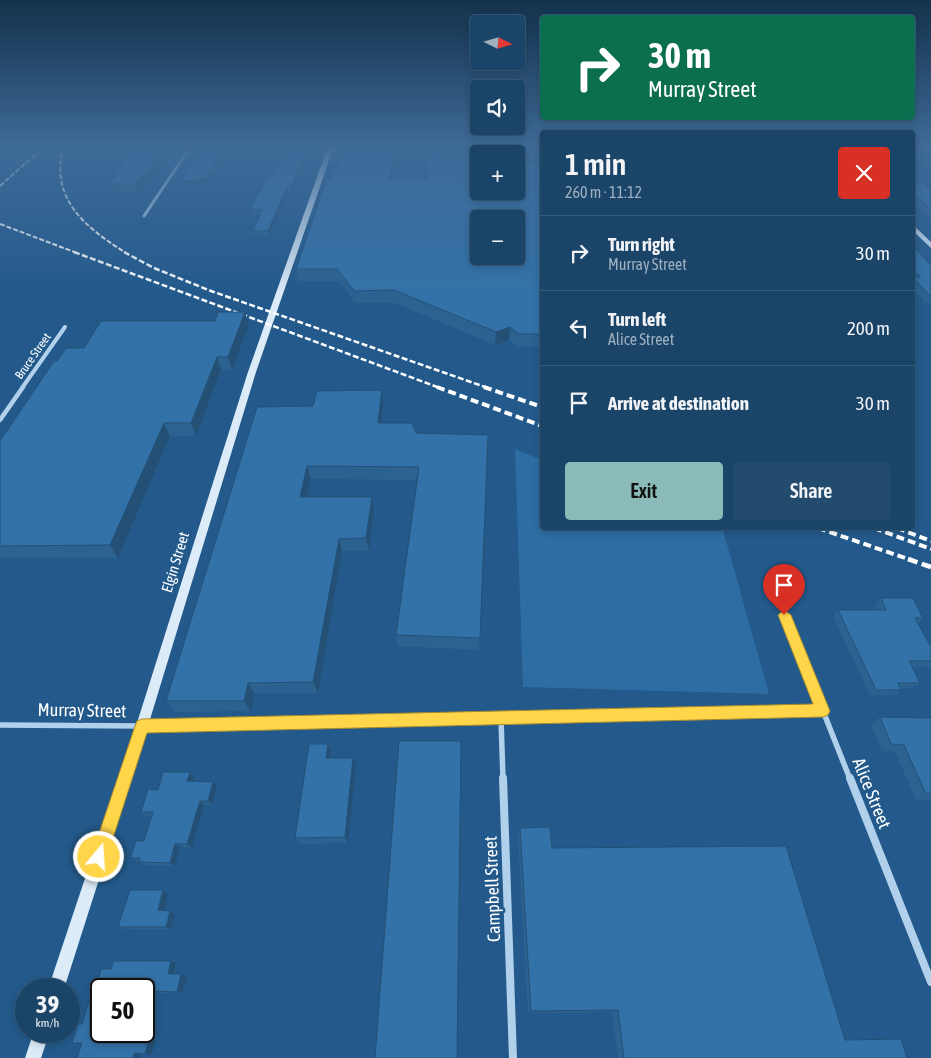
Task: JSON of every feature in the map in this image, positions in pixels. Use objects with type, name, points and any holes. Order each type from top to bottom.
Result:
[{"type":"main road","name":"Elgin Street","points":[[60,978],[142,726],[252,372],[313,195]]},
{"type":"main road","points":[[915,229],[931,246]]},
{"type":"main road","points":[[33,1058],[38,1043]]},
{"type":"street","points":[[144,216],[158,195]]},
{"type":"street","name":"Bruce Street","points":[[0,420],[64,327]]},
{"type":"street","name":"Alice Street","points":[[784,615],[931,982]]},
{"type":"street","name":"Murray Street","points":[[0,725],[142,726],[823,711]]},
{"type":"street","name":"Campbell Street","points":[[501,719],[514,1058]]},
{"type":"shaded area","points":[[515,449],[540,459],[540,530],[723,530],[769,694],[523,687]]},
{"type":"building","points":[[257,195],[283,195],[268,231],[253,231],[262,210],[250,209]]},
{"type":"building","points":[[321,195],[470,195],[470,200],[525,200],[525,195],[540,195],[540,334],[519,334],[510,327],[496,332],[394,290],[354,291],[337,269],[296,269]]},
{"type":"building","points":[[915,195],[931,195],[931,210],[915,196]]},
{"type":"building","points":[[915,248],[931,265],[931,296],[915,279],[915,277],[920,277],[915,271]]},
{"type":"building","points":[[218,312],[245,312],[228,357],[217,357],[191,423],[164,423],[110,545],[0,546],[0,441],[54,361],[57,361],[66,348],[84,348],[101,321],[215,321]]},
{"type":"building","points":[[382,390],[378,423],[412,423],[416,433],[488,435],[480,638],[396,635],[419,467],[307,466],[300,497],[372,497],[366,538],[339,539],[313,682],[248,683],[244,701],[166,701],[257,407],[313,406],[317,391]]},
{"type":"building","points":[[881,598],[913,598],[923,618],[915,618],[931,647],[931,661],[909,661],[920,683],[898,683],[901,690],[876,690],[838,610],[886,610]]},
{"type":"building","points":[[880,717],[931,718],[931,793],[926,794],[904,745],[891,744]]},
{"type":"building","points":[[399,741],[461,741],[457,1058],[375,1058]]},
{"type":"building","points":[[309,744],[328,744],[326,758],[353,758],[345,837],[295,838]]},
{"type":"building","points":[[163,772],[190,772],[187,781],[213,782],[208,801],[200,801],[187,844],[175,844],[170,863],[139,862],[140,858],[130,858],[136,841],[144,841],[153,812],[141,812],[148,789],[158,790]]},
{"type":"building","points":[[550,827],[552,848],[786,846],[845,1040],[901,1039],[907,1058],[624,1058],[618,1010],[531,1011],[520,828]]},
{"type":"building","points":[[130,890],[163,890],[158,910],[170,911],[166,927],[118,927]]},
{"type":"building","points":[[113,961],[171,961],[168,974],[181,974],[177,992],[155,991],[155,978],[96,978],[99,977],[101,969],[111,969]]},
{"type":"building","points":[[90,997],[90,1043],[148,1043],[145,1054],[134,1053],[133,1058],[77,1058],[82,1043],[80,1043],[80,1024],[82,1024]]},
{"type":"railway","points":[[66,195],[74,210],[85,222],[97,233],[126,253]]},
{"type":"railway","points":[[0,224],[77,253]]},
{"type":"railway","points":[[74,252],[440,388]]},
{"type":"railway","points":[[124,252],[154,268],[211,291],[488,388]]},
{"type":"railway","points":[[437,387],[540,425]]},
{"type":"railway","points":[[484,387],[540,406]]},
{"type":"railway","points":[[824,530],[911,560]]},
{"type":"railway","points":[[879,530],[931,549]]},
{"type":"railway","points":[[902,530],[931,541]]},
{"type":"railway","points":[[908,559],[931,567]]},
{"type":"route","points":[[99,857],[142,726],[823,711],[784,615]]}]
